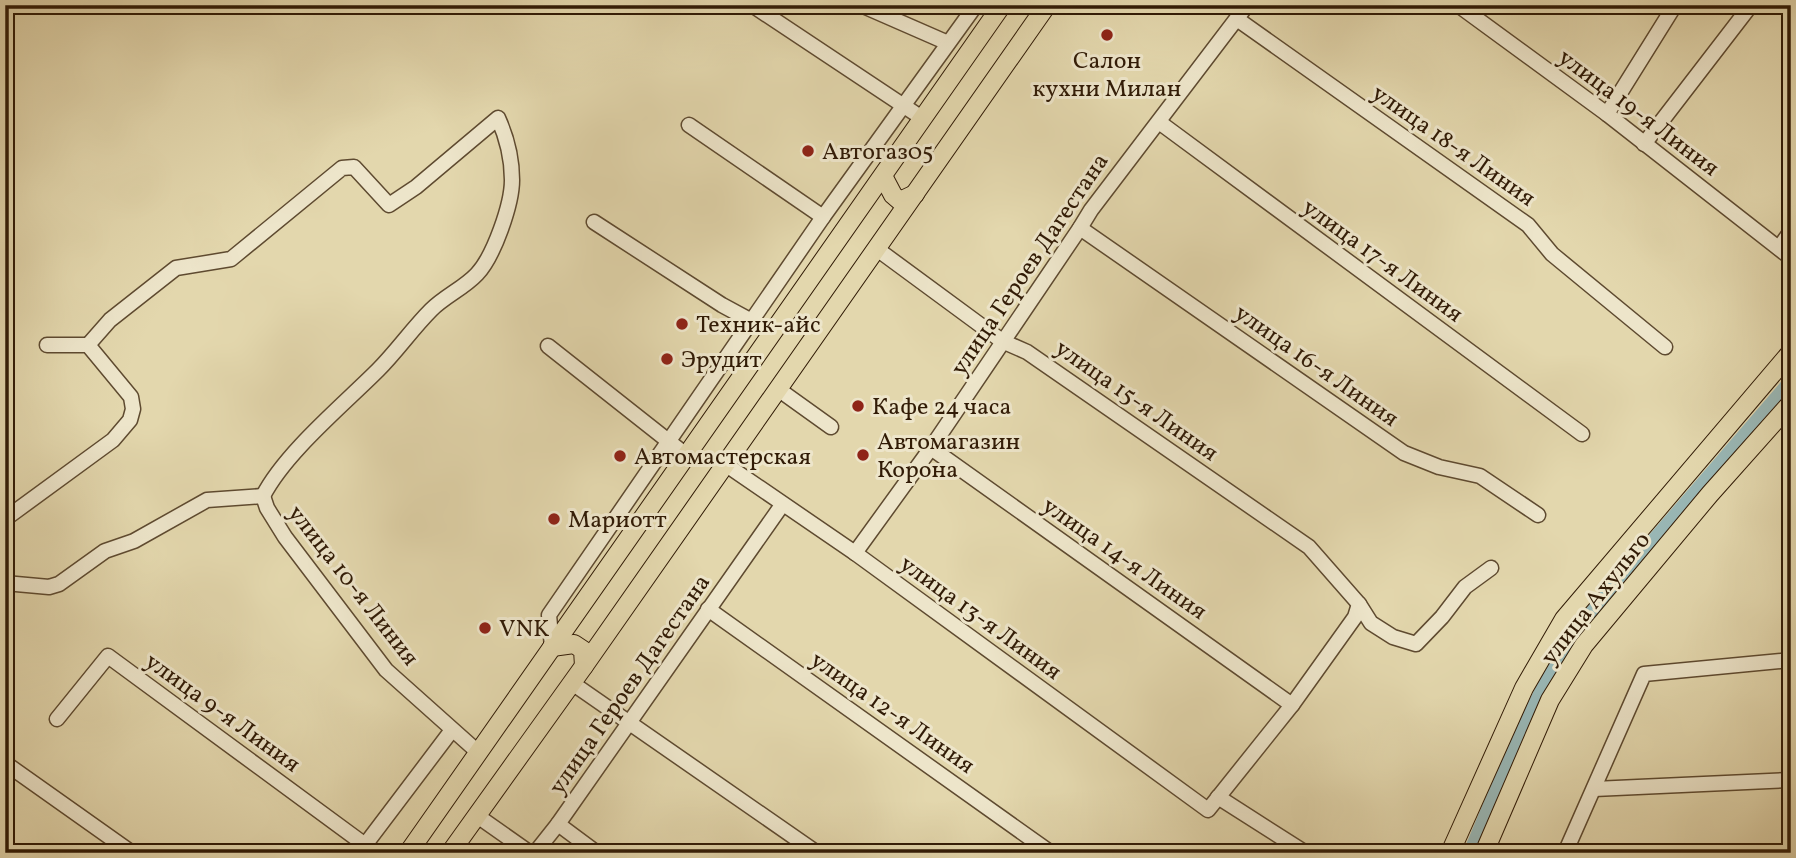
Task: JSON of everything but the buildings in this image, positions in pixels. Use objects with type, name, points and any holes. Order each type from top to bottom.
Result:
[{"type":"main road","points":[[408,853],[1002,5]]},
{"type":"main road","points":[[450,853],[1047,5]]},
{"type":"main road","points":[[883,176],[893,195],[900,201],[915,194]]},
{"type":"main road","points":[[1450,853],[1524,688],[1564,619],[1791,352]]},
{"type":"main road","name":"улица Ахульго","points":[[1484,853],[1550,700],[1584,645],[1710,494],[1791,403]]},
{"type":"main road","points":[[552,646],[574,644],[583,650],[584,666]]},
{"type":"street","points":[[752,5],[922,118]]},
{"type":"street","points":[[861,5],[948,43]]},
{"type":"street","points":[[552,646],[549,615],[823,217],[976,5]]},
{"type":"street","name":"улица Героев Дагестана","points":[[855,553],[931,448],[1091,209],[1247,5]]},
{"type":"street","points":[[1607,114],[1675,5]]},
{"type":"street","points":[[1644,144],[1751,5]]},
{"type":"street","name":"улица 19-я Линия","points":[[1465,7],[1791,258]]},
{"type":"street","name":"улица 18-я Линия","points":[[1237,19],[1528,225],[1552,254],[1665,347]]},
{"type":"street","points":[[5,583],[49,587],[58,584],[105,551],[134,541],[207,500],[263,496],[270,483],[313,434],[381,367],[432,309],[478,273],[496,245],[512,182],[508,145],[498,118],[415,187],[389,205],[354,167],[342,168],[231,259],[176,268],[110,320],[88,345],[47,345]]},
{"type":"street","name":"улица 17-я Линия","points":[[1159,122],[1582,434]]},
{"type":"street","points":[[689,125],[823,217]]},
{"type":"street","points":[[594,222],[722,305],[772,332]]},
{"type":"street","name":"улица 16-я Линия","points":[[1080,229],[1404,453],[1439,467],[1480,476],[1538,516]]},
{"type":"street","points":[[1779,247],[1791,231]]},
{"type":"street","name":"улица 15-я Линия","points":[[877,249],[1002,341],[1027,352],[1309,547],[1359,604],[1371,623],[1393,638],[1416,644],[1442,617],[1465,587],[1491,568]]},
{"type":"street","points":[[5,519],[113,440],[130,420],[133,409],[131,397],[88,345]]},
{"type":"street","points":[[548,346],[686,455]]},
{"type":"street","points":[[778,389],[831,427]]},
{"type":"street","name":"улица 14-я Линия","points":[[931,448],[1292,705]]},
{"type":"street","name":"улица 13-я Линия","points":[[726,464],[855,553],[1208,810],[1218,797]]},
{"type":"street","name":"улица 10-я Линия","points":[[263,496],[267,508],[285,537],[386,670],[479,753]]},
{"type":"street","name":"улица Героев Дагестана","points":[[532,853],[558,824],[782,505]]},
{"type":"street","points":[[1304,852],[1218,797],[1292,705],[1355,617],[1359,604]]},
{"type":"street","name":"улица 12-я Линия","points":[[708,609],[1051,853]]},
{"type":"street","name":"улица 9-я Линия","points":[[57,719],[108,656],[367,850]]},
{"type":"street","points":[[1565,853],[1644,674],[1791,660]]},
{"type":"street","points":[[572,683],[817,853]]},
{"type":"street","points":[[367,850],[452,730]]},
{"type":"street","points":[[5,763],[132,853]]},
{"type":"street","points":[[1594,789],[1791,780]]},
{"type":"street","points":[[477,815],[532,853]]},
{"type":"street","points":[[558,824],[597,853]]},
{"type":"waterway","points":[[1470,853],[1532,710],[1578,628],[1791,381]]},
{"type":"place","name":"Салон кухни Милан","points":[[1107,35]]},
{"type":"place","name":"Автогаз05","points":[[808,151]]},
{"type":"place","name":"Техник-айс","points":[[682,324]]},
{"type":"place","name":"Эрудит","points":[[667,359]]},
{"type":"place","name":"Кафе 24 часа","points":[[858,406]]},
{"type":"place","name":"Автомагазин Корона","points":[[863,455]]},
{"type":"place","name":"Автомастерская","points":[[620,456]]},
{"type":"place","name":"Мариотт","points":[[554,519]]},
{"type":"place","name":"VNK","points":[[485,628]]}]
